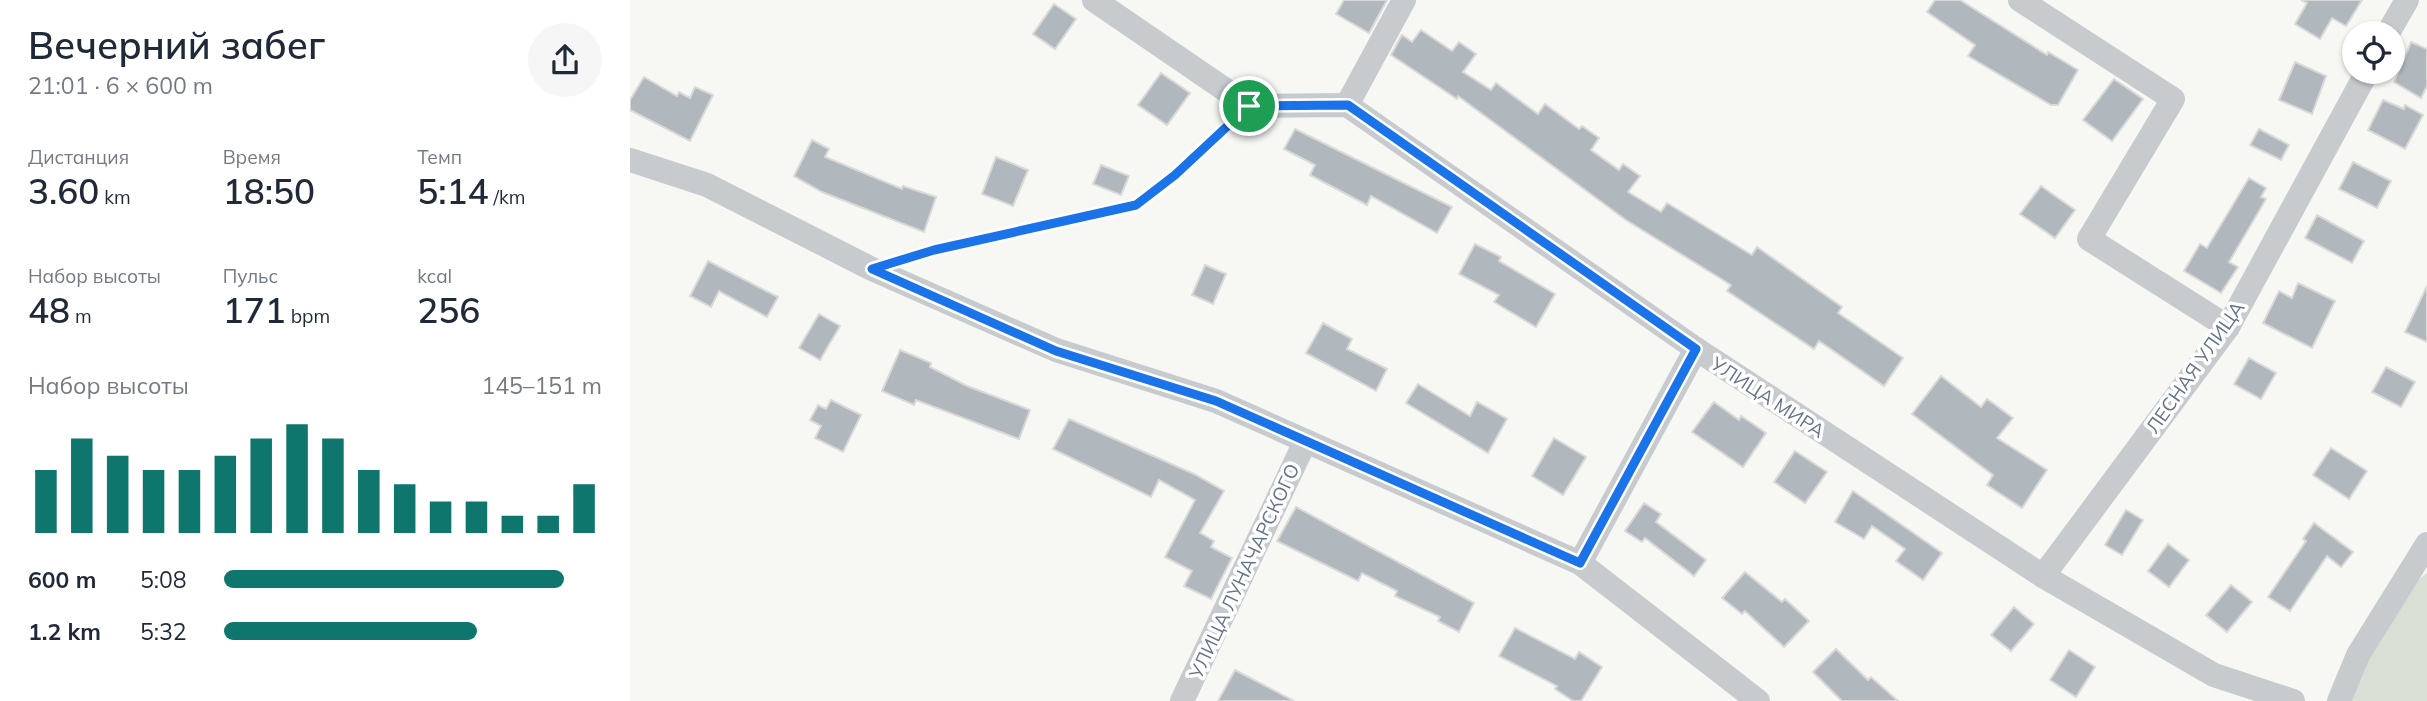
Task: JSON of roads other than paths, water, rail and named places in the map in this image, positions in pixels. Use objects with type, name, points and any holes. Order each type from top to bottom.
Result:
[{"type":"street","points":[[1094,0],[1249,106],[1348,105],[1404,0]]},
{"type":"street","points":[[2020,0],[2174,99],[2089,239],[2228,327]]},
{"type":"street","points":[[2395,21],[2407,0]]},
{"type":"street","name":"ЛЕСНАЯ УЛИЦА","points":[[2043,576],[2228,327],[2360,84]]},
{"type":"street","name":"УЛИЦА МИРА","points":[[1348,105],[1696,349],[2043,576],[2214,675],[2293,701]]},
{"type":"street","points":[[630,160],[707,185],[872,269],[1056,351],[1216,401],[1580,563],[1758,701]]},
{"type":"street","points":[[1580,563],[1696,349]]},
{"type":"street","name":"УЛИЦА ЛУНАЧАРСКОГО","points":[[1182,701],[1305,442]]},
{"type":"street","points":[[2339,701],[2358,655],[2427,544]]}]
